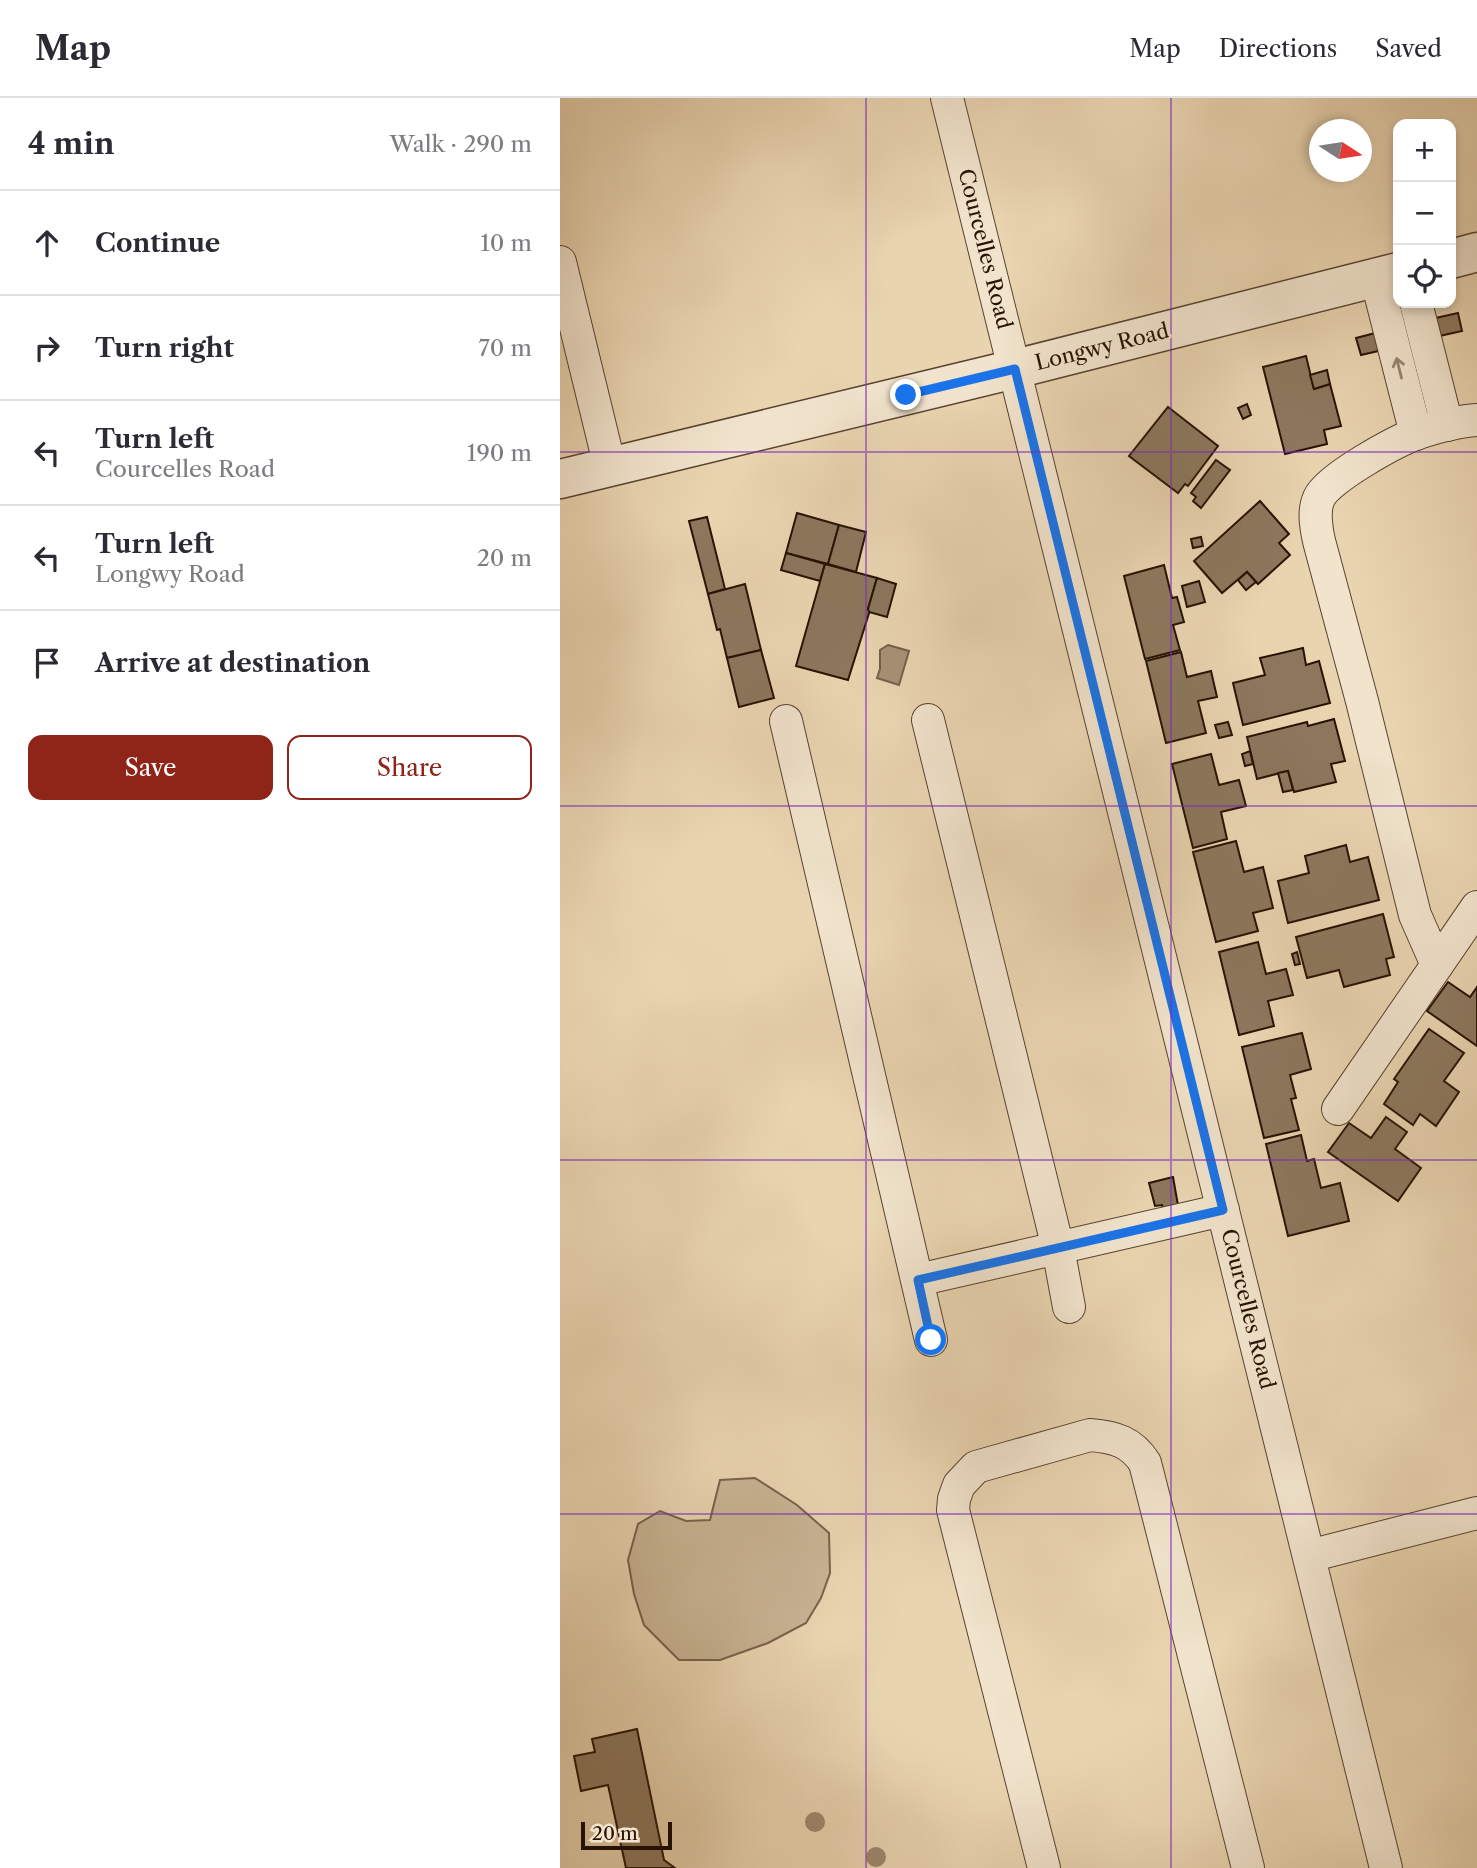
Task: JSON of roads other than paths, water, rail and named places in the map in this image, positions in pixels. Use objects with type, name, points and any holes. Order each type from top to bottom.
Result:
[{"type":"street","name":"Courcelles Road","points":[[947,98],[1387,1868]]},
{"type":"street","points":[[1456,258],[1477,253]]},
{"type":"street","points":[[560,262],[610,467]]},
{"type":"street","name":"Longwy Road","points":[[560,479],[1015,369],[1387,275]]},
{"type":"street","points":[[1387,275],[1416,434]]},
{"type":"street","points":[[1418,308],[1462,423],[1416,434],[1344,473],[1326,487],[1317,501],[1316,514],[1319,541],[1415,915],[1437,965]]},
{"type":"street","points":[[928,720],[1058,1248],[1069,1307]]},
{"type":"street","points":[[786,721],[931,1340]]},
{"type":"street","points":[[1338,1110],[1477,907]]},
{"type":"street","points":[[918,1280],[1223,1210]]},
{"type":"street","points":[[1044,1868],[953,1510],[954,1499],[959,1485],[976,1466],[1090,1435],[1109,1436],[1124,1441],[1137,1450],[1145,1463],[1248,1868]]},
{"type":"street","points":[[1309,1556],[1477,1513]]}]
